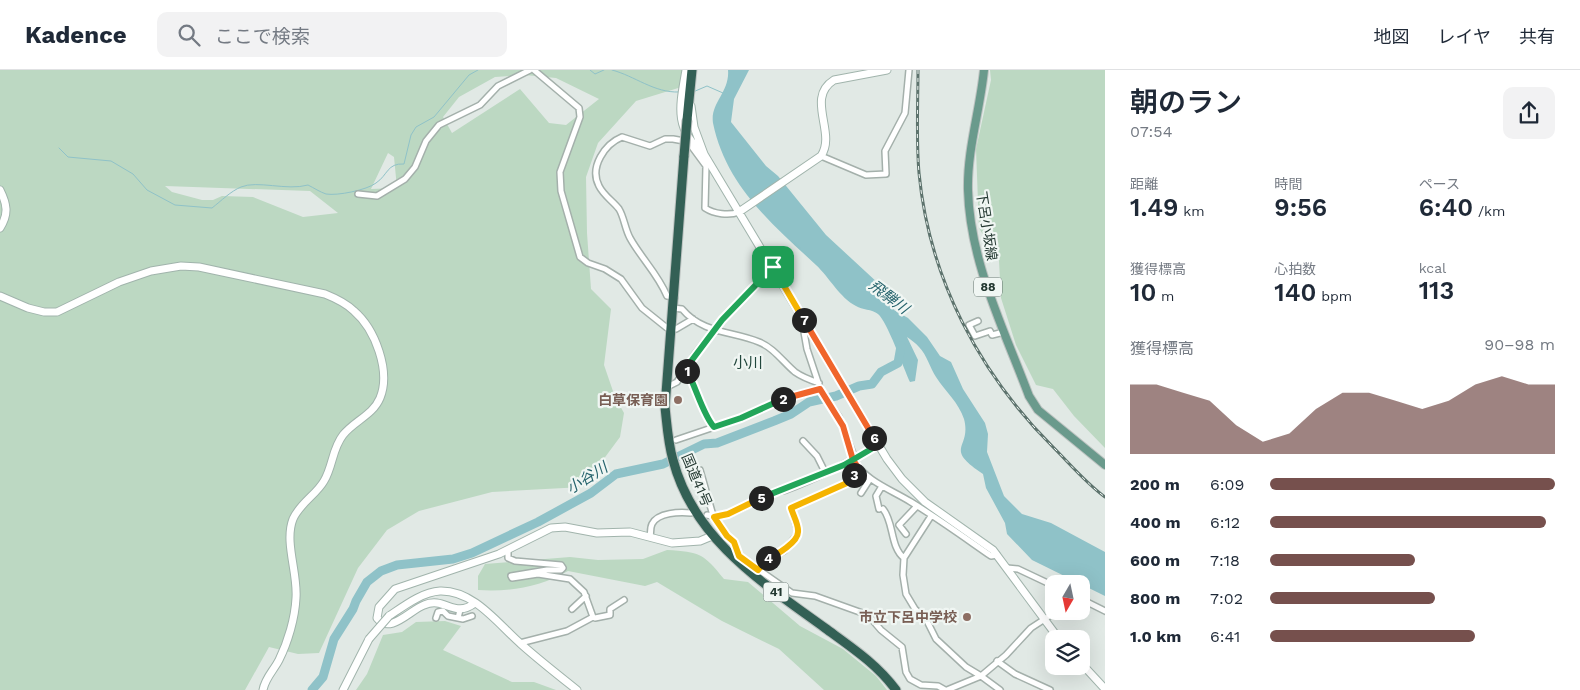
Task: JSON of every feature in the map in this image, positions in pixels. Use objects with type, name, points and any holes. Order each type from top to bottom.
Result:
[{"type":"highway","name":"国道41号","points":[[692,70],[684,156],[675,297],[666,387],[667,427],[677,474],[699,518],[715,540],[743,568],[866,658],[896,690]]},
{"type":"main road","name":"下呂小坂線","points":[[984,70],[970,159],[968,190],[977,258],[1029,396],[1038,410],[1105,465]]},
{"type":"street","points":[[358,194],[376,196],[405,179],[414,167],[426,141],[439,126],[480,105],[498,86],[530,70]]},
{"type":"street","points":[[534,70],[579,108],[580,118],[560,172],[563,200],[580,258],[621,279],[642,308],[667,328]]},
{"type":"street","points":[[686,70],[680,112],[681,122],[693,142],[704,154],[742,210],[773,267],[878,445],[897,473],[918,495],[977,537],[997,555],[1051,630]]},
{"type":"street","points":[[675,297],[667,296],[650,266],[631,240],[618,208],[609,200],[598,185],[597,169],[601,155],[606,147],[622,137],[650,146],[665,140],[684,141],[692,147],[706,166],[706,208],[711,212],[732,214],[742,210],[821,156],[825,146],[821,102],[823,89],[834,80],[859,73],[887,70]]},
{"type":"street","points":[[821,156],[866,175],[886,174],[885,151],[905,113],[909,70]]},
{"type":"street","points":[[689,92],[693,122],[704,154]]},
{"type":"street","points":[[0,190],[7,205],[6,217],[0,228]]},
{"type":"street","points":[[0,296],[28,308],[44,312],[57,312],[101,289],[139,275],[163,268],[191,266],[325,294],[345,304],[365,323],[377,348],[383,372],[381,398],[372,411],[342,437],[334,450],[325,479],[300,507],[292,521],[290,536],[296,599],[280,659],[266,679],[264,690]]},
{"type":"street","points":[[666,387],[678,382],[703,343],[742,297],[773,267]]},
{"type":"street","points":[[673,308],[682,309],[693,319],[715,331],[759,342],[770,348],[795,372],[820,388]]},
{"type":"street","points":[[676,329],[693,319]]},
{"type":"street","points":[[978,321],[969,325],[975,336],[990,331],[992,335],[1004,332]]},
{"type":"street","points":[[807,325],[804,332],[805,343],[820,388],[843,426],[859,469],[882,486],[917,506],[991,556],[997,555]]},
{"type":"street","points":[[686,368],[706,410],[707,419],[714,427]]},
{"type":"street","points":[[676,440],[741,418],[785,398],[820,388]]},
{"type":"street","points":[[804,441],[817,456],[825,472]]},
{"type":"street","points":[[707,515],[714,517],[728,514],[764,496],[786,490],[854,459],[878,445]]},
{"type":"street","points":[[758,570],[764,561],[784,551],[797,535],[798,531],[791,508],[847,483],[859,469]]},
{"type":"street","points":[[700,470],[714,517],[727,536],[734,542],[739,556],[792,593],[815,596],[868,615],[881,630],[902,647],[906,672],[910,679],[921,685],[938,686],[946,690],[981,676],[1009,652],[1021,637],[1043,620]]},
{"type":"street","points":[[861,493],[870,478]]},
{"type":"street","points":[[882,486],[876,496],[881,509],[888,515],[895,541],[901,556],[904,558]]},
{"type":"street","points":[[906,534],[899,525],[917,506]]},
{"type":"street","points":[[650,537],[652,525],[658,518],[678,512],[691,513]]},
{"type":"street","points":[[931,516],[904,558],[903,582],[906,594],[915,609],[926,619],[936,639],[966,667],[1000,690]]},
{"type":"street","points":[[472,616],[463,619],[459,614],[443,604],[431,602],[393,624],[379,621],[376,613],[384,600],[396,589],[508,550],[551,528],[559,527],[597,533],[630,532],[672,543],[724,540],[727,536]]},
{"type":"street","points":[[508,550],[508,558],[515,561],[559,564],[563,568],[560,570],[546,570],[511,576],[512,578],[538,574],[570,579],[578,584],[586,596],[593,617]]},
{"type":"street","points":[[1007,568],[1018,569],[1045,582]]},
{"type":"street","points":[[343,690],[368,639],[389,616],[424,596],[438,591],[454,593],[474,603],[577,690]]},
{"type":"street","points":[[572,609],[586,596]]},
{"type":"street","points":[[520,643],[567,631],[593,617],[610,615],[610,609],[624,600]]},
{"type":"street","points":[[436,618],[438,612],[443,611],[448,616],[459,614],[474,603]]},
{"type":"street","points":[[1090,604],[1105,611]]},
{"type":"street","points":[[997,661],[1015,674],[1050,690]]},
{"type":"street","points":[[1090,673],[1105,689]]},
{"type":"green space","points":[[0,70],[692,70],[688,85],[636,101],[598,143],[586,177],[591,289],[611,309],[604,365],[615,397],[624,413],[620,437],[583,487],[492,492],[419,511],[387,530],[358,568],[319,653],[298,654],[269,647],[245,690],[0,690]],"holes":[[[525,75],[556,78],[599,99],[566,125],[549,123],[520,89],[452,133],[443,117],[459,97],[495,77]],[[388,153],[394,157],[397,188],[371,189]],[[165,186],[310,191],[338,213],[303,217],[253,197],[222,196],[213,200],[202,200],[172,192]]]},
{"type":"green space","points":[[990,70],[1105,70],[1105,448],[1074,416],[1053,389],[1036,385],[1016,345],[1001,298],[999,261],[979,228],[976,149],[991,80]]},
{"type":"green space","points":[[667,550],[694,553],[711,564],[724,579],[748,582],[800,626],[843,649],[876,676],[887,690],[824,690],[779,649],[722,621],[657,582],[645,586],[568,571],[536,585],[502,590],[478,590],[478,576],[485,564],[570,557],[598,560],[643,559]]},
{"type":"green space","points":[[445,621],[461,626],[443,650],[512,682],[534,682],[556,690],[356,690],[367,674],[383,635],[402,632],[416,622]]},
{"type":"water","points":[[728,70],[749,70],[734,99],[731,122],[766,166],[778,176],[826,235],[879,284],[894,310],[908,318],[927,337],[940,356],[951,362],[963,389],[985,423],[988,434],[987,452],[1004,496],[1022,514],[1051,523],[1105,552],[1105,596],[1090,589],[1090,575],[1062,575],[1032,560],[1007,534],[1005,523],[986,488],[983,474],[971,465],[961,453],[965,436],[962,413],[936,377],[922,350],[907,337],[918,360],[915,381],[910,382],[882,318],[873,311],[858,307],[845,298],[821,270],[768,219],[740,185],[728,166],[719,146],[713,123],[714,109],[728,78]]},
{"type":"waterway","points":[[59,148],[68,157],[111,161],[133,174],[147,190],[175,205],[212,208],[237,189],[248,185],[291,187],[308,185],[326,194],[352,192],[372,186],[391,167],[404,164],[411,135],[416,127],[434,117],[469,75],[478,70]]},
{"type":"waterway","points":[[590,70],[595,74],[604,70]]},
{"type":"waterway","points":[[612,70],[661,90],[679,92]]},
{"type":"waterway","points":[[693,92],[707,86],[723,93]]},
{"type":"waterway","name":"小谷川","points":[[312,690],[323,677],[334,639],[367,582],[381,571],[397,565],[453,559],[472,553],[538,522],[591,493],[616,474],[663,464],[704,444],[717,443],[791,414],[809,402],[836,396],[859,386],[872,384],[881,372],[898,363],[901,346]]},
{"type":"railway","points":[[918,70],[917,134],[919,173],[925,212],[934,250],[946,286],[962,322],[1002,388],[1053,447],[1085,480],[1105,497]]},
{"type":"place","name":"白草保育園","points":[[678,400]]},
{"type":"place","name":"市立下呂中学校","points":[[967,617]]},
{"type":"district","name":"小川","points":[[748,363]]},
{"type":"route","points":[[773,267],[767,271],[722,320],[686,368],[706,410],[707,419],[714,427],[741,418],[785,398],[820,389],[839,417],[855,459],[853,460],[859,469],[847,483],[824,495],[791,508],[798,531],[797,535],[784,551],[766,559],[758,570],[739,556],[734,542],[727,536],[714,517],[724,516],[764,496],[786,490],[844,465],[855,459],[878,445],[773,267]]},
{"type":"water label","name":"飛騨川","points":[[889,297]]}]
